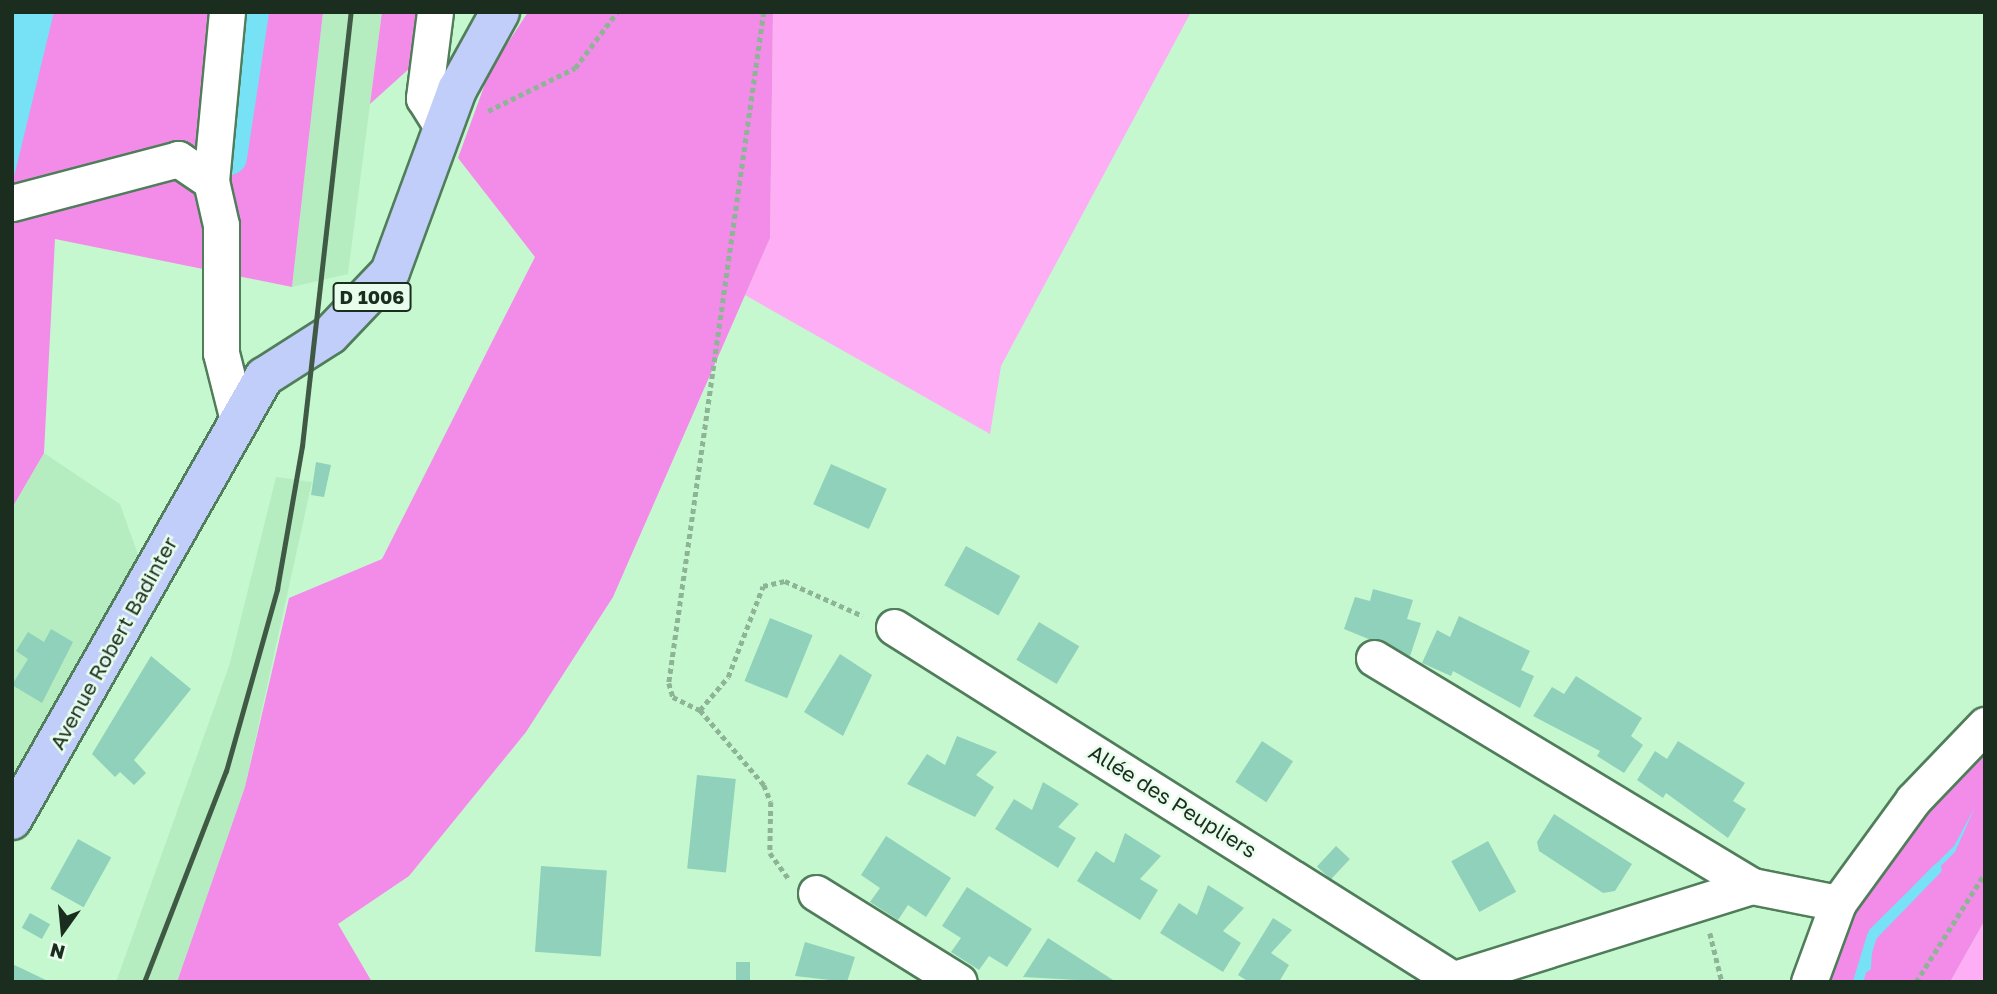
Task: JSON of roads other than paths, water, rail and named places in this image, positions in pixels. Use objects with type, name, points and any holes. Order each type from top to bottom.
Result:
[{"type":"main road","name":"D 1006","points":[[238,420],[264,377],[330,335],[390,272],[457,90],[500,12]]},
{"type":"main road","name":"Avenue Robert Badinter","points":[[12,820],[238,420]]},
{"type":"street","points":[[227,12],[211,181],[221,225],[221,353],[238,420]]},
{"type":"street","points":[[435,12],[424,98],[443,128]]},
{"type":"street","points":[[12,203],[178,159],[211,181]]},
{"type":"street","name":"Allée des Peupliers","points":[[894,627],[1448,980]]},
{"type":"street","points":[[1374,658],[1752,886],[1838,903]]},
{"type":"street","points":[[1809,982],[1838,903],[1913,800],[1985,725]]},
{"type":"street","points":[[1448,980],[1703,905],[1752,886]]},
{"type":"street","points":[[816,893],[959,982]]},
{"type":"water","points":[[12,12],[54,12],[12,185]]},
{"type":"water","points":[[1975,807],[1955,852],[1873,933],[1871,969],[1853,982],[1866,965],[1869,930],[1954,846]]},
{"type":"waterway","points":[[229,157],[251,12]]},
{"type":"waterway","points":[[1858,982],[1872,936],[1937,869]]},
{"type":"railway","points":[[144,982],[226,771],[277,589],[302,446],[351,12]]}]
